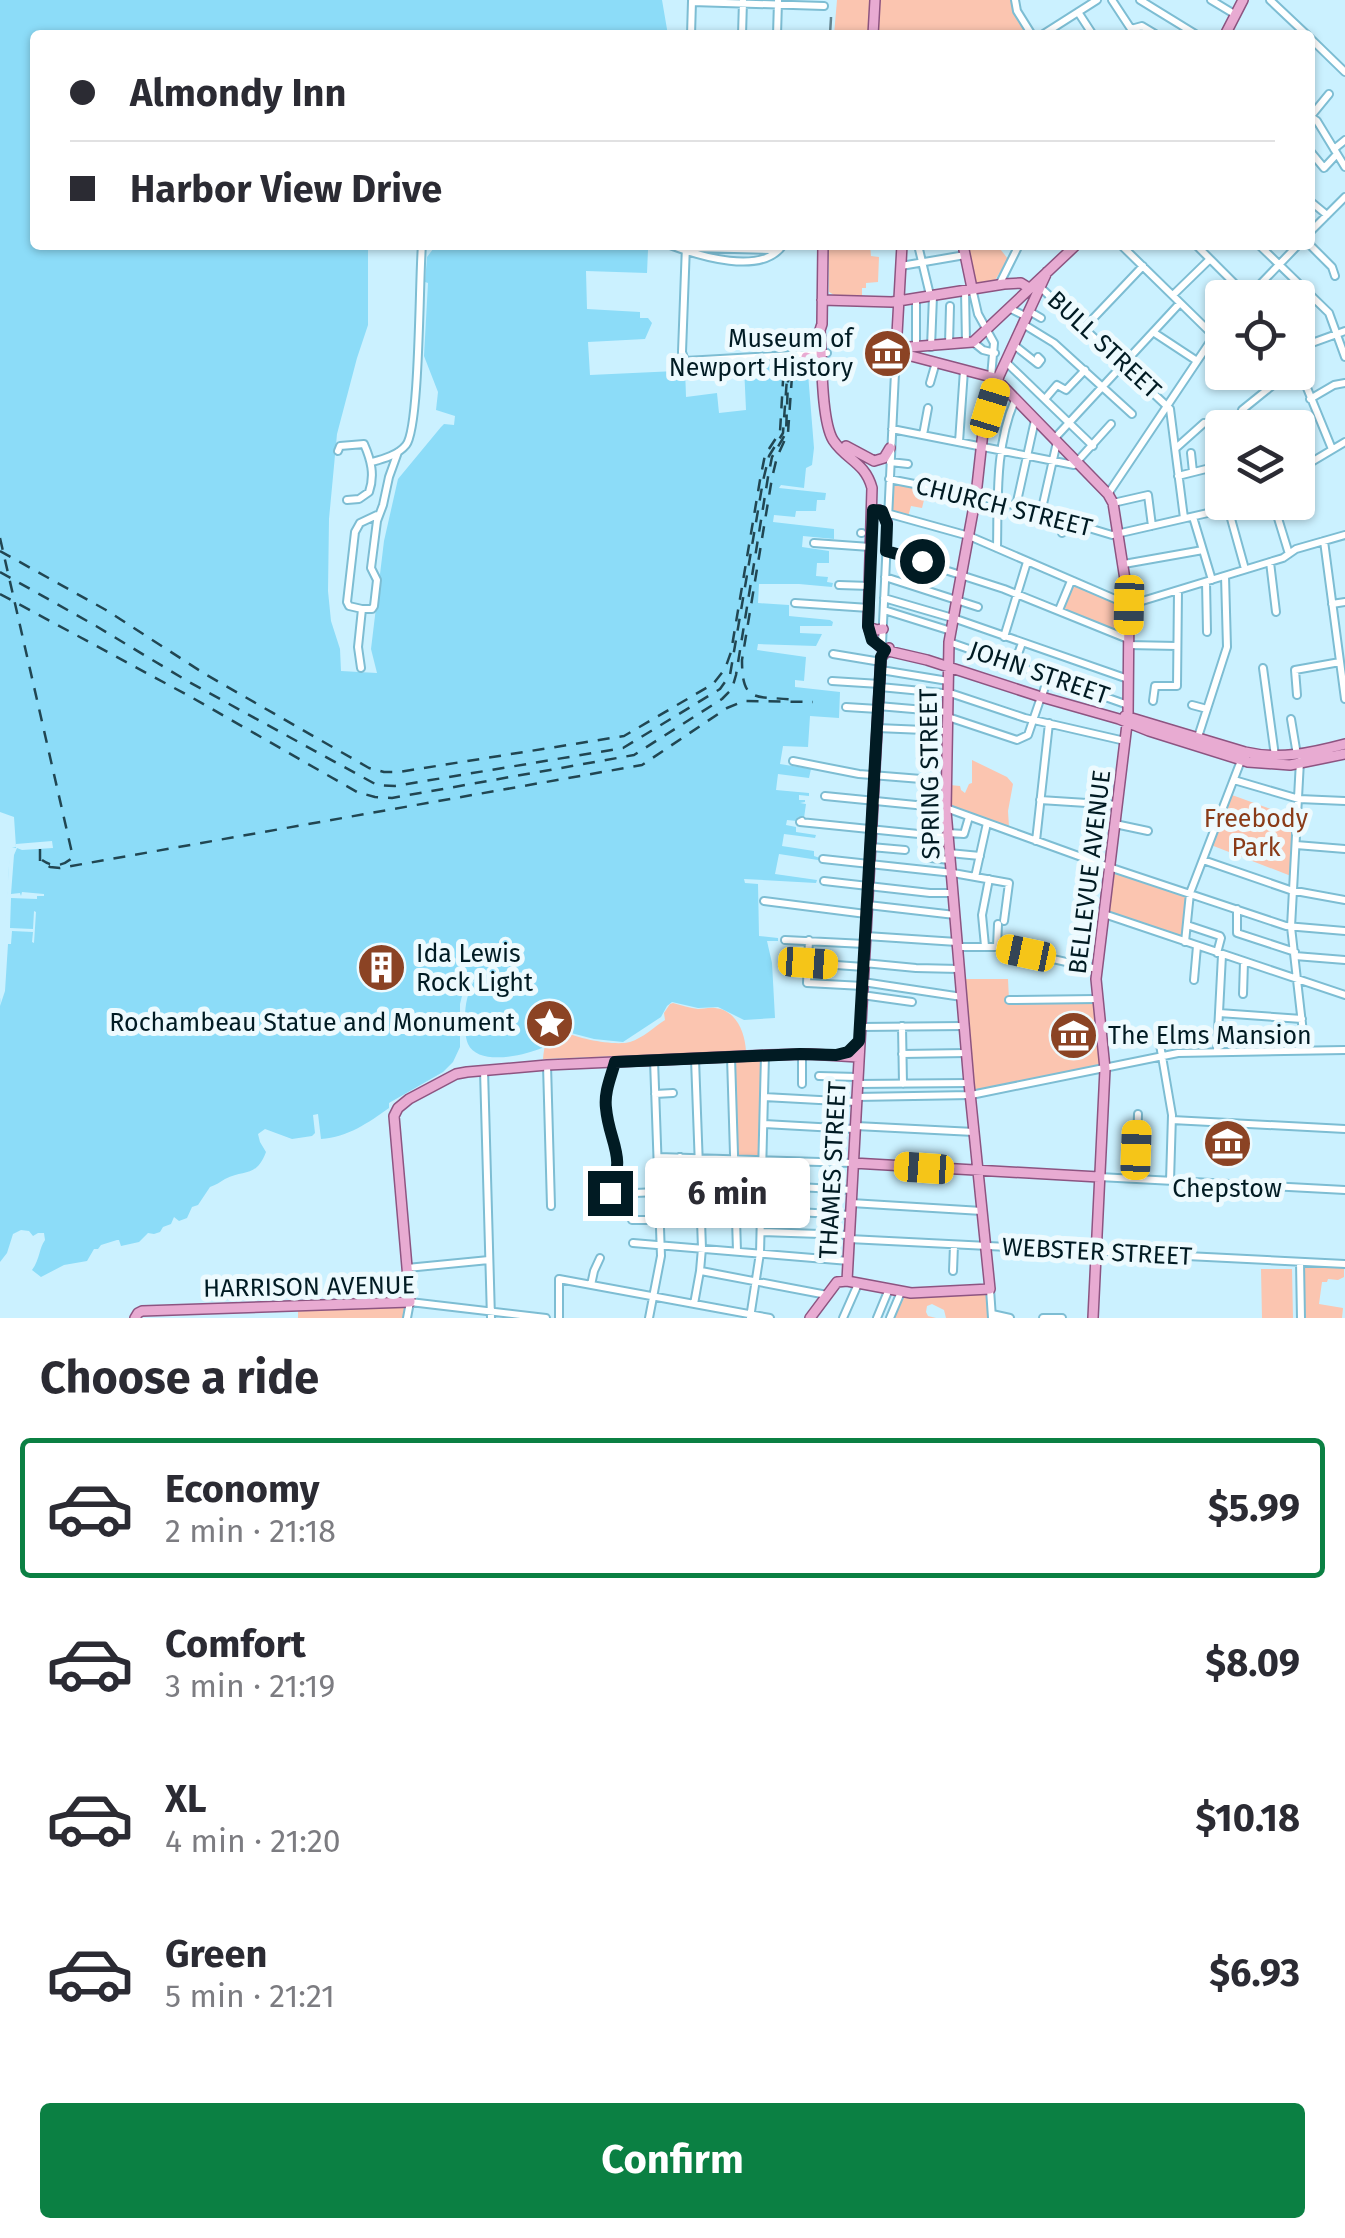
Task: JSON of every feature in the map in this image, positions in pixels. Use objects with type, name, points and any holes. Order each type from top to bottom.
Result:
[{"type":"main road","points":[[873,30],[875,0]]},
{"type":"main road","points":[[1228,30],[1243,0]]},
{"type":"main road","points":[[823,250],[820,328],[833,424],[838,437],[864,461],[879,490],[875,628]]},
{"type":"main road","points":[[902,250],[896,350],[970,343],[1071,250]]},
{"type":"main road","points":[[964,250],[969,289]]},
{"type":"main road","points":[[1006,270],[1007,279],[1016,283]]},
{"type":"main road","points":[[822,300],[899,300],[999,284],[1035,287]]},
{"type":"main road","name":"SPRING STREET","points":[[990,1289],[946,808],[950,636],[995,379],[1026,317],[1035,287]]},
{"type":"main road","points":[[921,350],[936,362],[995,379],[1111,498]]},
{"type":"main road","points":[[824,354],[830,434],[873,479]]},
{"type":"main road","points":[[801,356],[823,369]]},
{"type":"main road","points":[[846,446],[872,460],[889,455]]},
{"type":"main road","points":[[873,479],[889,455]]},
{"type":"main road","name":"BELLEVUE AVENUE","points":[[1092,1318],[1104,1069],[1097,969],[1128,712],[1129,605],[1111,498]]},
{"type":"main road","points":[[876,510],[888,519]]},
{"type":"main road","points":[[876,510],[865,533],[872,548],[869,608],[887,654],[949,664],[1042,695],[1116,713],[1128,712]]},
{"type":"main road","name":"THAMES STREET","points":[[852,1282],[848,1261],[854,1127],[878,708],[887,654]]},
{"type":"main road","points":[[1042,695],[1128,712],[1196,742],[1268,765],[1345,744]]},
{"type":"main road","points":[[1243,756],[1345,754]]},
{"type":"main road","points":[[836,1055],[848,1052],[859,1041]]},
{"type":"main road","points":[[410,1302],[394,1116],[408,1099],[456,1074],[484,1070],[802,1054],[858,1057]]},
{"type":"main road","points":[[853,1163],[1099,1177]]},
{"type":"main road","points":[[810,1318],[837,1282],[919,1293],[990,1289]]},
{"type":"main road","name":"HARRISON AVENUE","points":[[134,1318],[142,1311],[410,1302]]},
{"type":"street","points":[[1014,0],[1029,30]]},
{"type":"street","points":[[1080,0],[1091,30]]},
{"type":"street","points":[[1050,30],[1096,0]]},
{"type":"street","points":[[1112,0],[1132,30]]},
{"type":"street","points":[[1140,0],[1189,30]]},
{"type":"street","points":[[1211,0],[1236,15]]},
{"type":"street","points":[[1270,0],[1302,30]]},
{"type":"street","points":[[692,30],[692,1],[811,2],[824,6]]},
{"type":"street","points":[[742,30],[743,2]]},
{"type":"street","points":[[777,30],[778,2]]},
{"type":"street","points":[[1315,42],[1345,72]]},
{"type":"street","points":[[1315,110],[1329,94]]},
{"type":"street","points":[[1315,120],[1345,167]]},
{"type":"street","points":[[1315,157],[1324,168],[1345,140]]},
{"type":"street","points":[[1315,227],[1345,196]]},
{"type":"street","points":[[1315,205],[1327,215]]},
{"type":"street","points":[[1315,249],[1332,266],[1335,276]]},
{"type":"street","points":[[372,462],[398,452],[408,443],[414,408],[422,250]]},
{"type":"street","points":[[688,250],[684,359],[692,362],[824,354]]},
{"type":"street","points":[[692,250],[703,256]]},
{"type":"street","points":[[736,250],[736,260]]},
{"type":"street","points":[[685,266],[692,258],[703,256],[766,258],[779,250]]},
{"type":"street","points":[[919,250],[931,295],[921,350]]},
{"type":"street","points":[[901,266],[964,250]]},
{"type":"street","points":[[999,284],[1016,250]]},
{"type":"street","points":[[1126,250],[1205,331]]},
{"type":"street","points":[[1201,250],[1231,280]]},
{"type":"street","points":[[1264,250],[1329,314],[1341,332],[1345,357]]},
{"type":"street","points":[[1264,280],[1293,250]]},
{"type":"street","points":[[1173,295],[1210,259]]},
{"type":"street","points":[[1085,328],[1143,266]]},
{"type":"street","name":"BULL STREET","points":[[1035,287],[1167,405]]},
{"type":"street","points":[[969,289],[978,314],[992,335],[995,379]]},
{"type":"street","points":[[969,289],[970,343],[983,350],[1013,346],[1038,364],[1038,357]]},
{"type":"street","points":[[916,297],[921,350]]},
{"type":"street","points":[[1041,514],[1056,441],[1180,303]]},
{"type":"street","points":[[949,345],[950,306]]},
{"type":"street","points":[[1009,308],[1026,317],[1132,414]]},
{"type":"street","points":[[1026,317],[1041,318]]},
{"type":"street","points":[[1153,332],[1197,360]]},
{"type":"street","points":[[1315,342],[1341,332]]},
{"type":"street","points":[[1111,498],[1205,349]]},
{"type":"street","points":[[875,628],[884,610],[896,350]]},
{"type":"street","points":[[930,382],[936,362]]},
{"type":"street","points":[[1006,362],[1093,446]]},
{"type":"street","points":[[959,442],[964,369]]},
{"type":"street","points":[[1044,398],[1056,386],[1066,390],[1085,370]]},
{"type":"street","points":[[1310,399],[1345,383]]},
{"type":"street","points":[[1242,410],[1267,390]]},
{"type":"street","points":[[1307,390],[1332,450]]},
{"type":"street","points":[[998,548],[1001,451],[1016,399]]},
{"type":"street","points":[[1167,405],[1188,518],[1203,550],[1209,581],[1207,632]]},
{"type":"street","points":[[923,435],[928,408]]},
{"type":"street","points":[[1016,506],[1035,420]]},
{"type":"street","points":[[1175,449],[1204,423]]},
{"type":"street","points":[[892,428],[1070,465],[1078,464],[1111,424]]},
{"type":"street","points":[[1315,460],[1345,442]]},
{"type":"street","points":[[338,451],[340,446],[364,444],[372,462],[369,492],[346,500]]},
{"type":"street","points":[[378,515],[360,523],[355,532],[349,606],[374,606],[377,580],[371,568],[378,515],[398,452]]},
{"type":"street","points":[[1190,452],[1193,472]]},
{"type":"street","points":[[889,455],[908,464]]},
{"type":"street","points":[[1178,476],[1205,469]]},
{"type":"street","name":"CHURCH STREET","points":[[889,479],[998,500],[1118,534]]},
{"type":"street","points":[[1111,498],[1148,495],[1152,526]]},
{"type":"street","points":[[1118,534],[1205,514]]},
{"type":"street","points":[[888,519],[969,536],[1129,605],[1345,535]]},
{"type":"street","points":[[1231,520],[1245,570]]},
{"type":"street","points":[[1279,520],[1289,554]]},
{"type":"street","points":[[1062,533],[1065,521]]},
{"type":"street","points":[[1324,541],[1345,699]]},
{"type":"street","points":[[814,543],[872,548]]},
{"type":"street","points":[[1124,564],[1203,550]]},
{"type":"street","points":[[886,551],[1060,610],[1128,642],[1177,646]]},
{"type":"street","points":[[1004,637],[1028,561]]},
{"type":"street","points":[[1270,562],[1276,612]]},
{"type":"street","points":[[885,576],[978,607]]},
{"type":"street","points":[[1196,742],[1227,644],[1225,576]]},
{"type":"street","points":[[1060,610],[1071,581]]},
{"type":"street","points":[[840,585],[870,586]]},
{"type":"street","points":[[1153,702],[1155,686],[1177,686],[1178,591]]},
{"type":"street","points":[[884,598],[1128,680]]},
{"type":"street","points":[[1332,604],[1345,602]]},
{"type":"street","points":[[795,603],[869,608]]},
{"type":"street","points":[[361,668],[358,647],[362,609]]},
{"type":"street","name":"JOHN STREET","points":[[884,610],[1128,712]]},
{"type":"street","points":[[1014,665],[1022,643]]},
{"type":"street","points":[[833,654],[887,654],[949,681]]},
{"type":"street","points":[[1297,695],[1297,669],[1340,662]]},
{"type":"street","points":[[1263,668],[1275,757]]},
{"type":"street","points":[[846,707],[948,715],[1019,740],[1027,736],[1048,677]]},
{"type":"street","points":[[832,682],[949,693],[1033,720],[1125,741]]},
{"type":"street","points":[[1192,706],[1207,709]]},
{"type":"street","points":[[1291,720],[1299,757],[1291,926],[1306,1050]]},
{"type":"street","points":[[1036,841],[1048,723]]},
{"type":"street","points":[[877,728],[947,737]]},
{"type":"street","points":[[1185,942],[1190,894],[1243,756]]},
{"type":"street","points":[[793,761],[874,776],[946,782]]},
{"type":"street","points":[[1234,780],[1299,799],[1345,801]]},
{"type":"street","points":[[825,796],[946,808],[1109,867],[1291,926],[1345,931]]},
{"type":"street","points":[[1040,800],[1118,805]]},
{"type":"street","points":[[802,821],[948,835],[964,834],[968,816]]},
{"type":"street","points":[[976,877],[987,823]]},
{"type":"street","points":[[1115,824],[1148,831]]},
{"type":"street","points":[[1296,845],[1345,848]]},
{"type":"street","points":[[871,847],[905,850]]},
{"type":"street","points":[[931,858],[980,856]]},
{"type":"street","points":[[823,859],[1007,883],[1010,885],[997,947]]},
{"type":"street","points":[[1203,860],[1294,891],[1345,900]]},
{"type":"street","points":[[843,872],[844,862]]},
{"type":"street","points":[[985,946],[982,915],[989,879]]},
{"type":"street","points":[[824,881],[953,893]]},
{"type":"street","points":[[764,900],[955,916]]},
{"type":"street","points":[[1238,909],[1236,933],[1295,954],[1345,960]]},
{"type":"street","points":[[1104,914],[1345,996]]},
{"type":"street","points":[[1187,925],[1222,938],[1217,1051]]},
{"type":"street","points":[[784,940],[997,947],[1097,969]]},
{"type":"street","points":[[809,940],[808,983],[962,998]]},
{"type":"street","points":[[1194,980],[1197,946]]},
{"type":"street","points":[[1243,994],[1244,962]]},
{"type":"street","points":[[808,963],[960,970]]},
{"type":"street","points":[[863,988],[912,1002]]},
{"type":"street","points":[[1009,1000],[1097,999]]},
{"type":"street","points":[[1219,1013],[1302,1019]]},
{"type":"street","points":[[902,1026],[903,1084]]},
{"type":"street","points":[[860,1027],[965,1026]]},
{"type":"street","points":[[1158,1034],[1172,1120],[1170,1180]]},
{"type":"street","points":[[764,1097],[856,1100],[970,1095],[1178,1053],[1345,1050]]},
{"type":"street","points":[[902,1054],[967,1053]]},
{"type":"street","points":[[802,1054],[802,1084]]},
{"type":"street","points":[[750,1316],[760,1253],[765,1056]]},
{"type":"street","points":[[731,1057],[737,1251]]},
{"type":"street","points":[[694,1304],[702,1248],[695,1059]]},
{"type":"street","points":[[649,1318],[660,1256],[654,1060]]},
{"type":"street","points":[[610,1193],[618,1172],[606,1101],[615,1062]]},
{"type":"street","points":[[546,1065],[550,1206]]},
{"type":"street","points":[[484,1070],[491,1315]]},
{"type":"street","points":[[819,1076],[903,1084],[969,1083]]},
{"type":"street","points":[[656,1094],[673,1093]]},
{"type":"street","points":[[1136,1179],[1138,1114]]},
{"type":"street","points":[[1172,1120],[1345,1129]]},
{"type":"street","points":[[764,1124],[974,1132]]},
{"type":"street","points":[[658,1157],[853,1163]]},
{"type":"street","points":[[680,1157],[680,1173]]},
{"type":"street","points":[[1099,1177],[1345,1190]]},
{"type":"street","points":[[762,1184],[852,1190]]},
{"type":"street","points":[[635,1193],[658,1192]]},
{"type":"street","points":[[762,1210],[982,1211]]},
{"type":"street","points":[[632,1220],[659,1220]]},
{"type":"street","name":"WEBSTER STREET","points":[[761,1232],[1345,1264]]},
{"type":"street","points":[[633,1244],[848,1261]]},
{"type":"street","points":[[953,1270],[954,1244]]},
{"type":"street","points":[[591,1285],[600,1258]]},
{"type":"street","points":[[407,1268],[489,1260]]},
{"type":"street","points":[[1300,1262],[1301,1318]]},
{"type":"street","points":[[700,1271],[827,1295]]},
{"type":"street","points":[[560,1318],[559,1279],[770,1318]]},
{"type":"street","points":[[843,1318],[852,1282]]},
{"type":"street","points":[[990,1289],[992,1316],[1010,1318]]},
{"type":"street","points":[[877,1318],[895,1290]]},
{"type":"street","points":[[890,1318],[895,1290]]},
{"type":"street","points":[[407,1318],[410,1302]]},
{"type":"street","name":"HARRISON AVENUE","points":[[410,1302],[491,1315],[545,1318]]},
{"type":"street","points":[[1043,1318],[1062,1318]]},
{"type":"green space","points":[[837,0],[873,0],[871,30],[834,30]]},
{"type":"green space","points":[[878,0],[1013,0],[1027,30],[877,30]]},
{"type":"green space","points":[[829,250],[870,250],[871,256],[879,257],[878,282],[866,283],[862,298],[829,292]]},
{"type":"green space","points":[[968,250],[1001,250],[1008,259],[994,282],[975,286]]},
{"type":"green space","points":[[892,481],[973,496],[972,503],[957,500],[952,505],[924,500],[922,508],[911,506],[908,517],[892,512]]},
{"type":"green space","points":[[1072,584],[1125,607],[1126,631],[1121,633],[1063,609]]},
{"type":"green space","points":[[972,760],[1007,777],[1013,784],[1009,827],[950,806],[950,785],[960,786],[965,793],[972,783]]},
{"type":"green space","name":"Freebody Park","points":[[1232,795],[1295,818],[1291,876],[1211,845]]},
{"type":"green space","points":[[1113,871],[1187,895],[1183,937],[1108,911]]},
{"type":"green space","points":[[963,979],[1008,979],[1009,1000],[1094,1001],[1101,1067],[973,1092]]},
{"type":"green space","points":[[673,1003],[729,1013],[741,1030],[746,1051],[543,1059],[546,1024],[554,1021],[563,1031],[588,1039],[630,1042],[665,1020],[664,1013]]},
{"type":"green space","points":[[763,1058],[760,1155],[738,1156],[734,1060]]},
{"type":"green space","points":[[1304,1265],[1344,1267],[1344,1277],[1322,1282],[1319,1304],[1343,1308],[1342,1318],[1305,1318]]},
{"type":"green space","points":[[1261,1269],[1292,1269],[1293,1318],[1262,1318]]},
{"type":"green space","points":[[987,1294],[990,1318],[946,1318],[944,1310],[932,1304],[926,1312],[936,1318],[893,1318],[903,1296]]},
{"type":"green space","points":[[406,1305],[404,1318],[298,1318],[298,1308]]},
{"type":"water","points":[[0,0],[662,0],[667,30],[30,30],[30,250],[368,250],[368,325],[337,434],[329,519],[328,591],[341,671],[377,673],[371,649],[384,541],[398,479],[444,424],[454,425],[455,416],[436,410],[438,392],[424,356],[428,283],[425,282],[427,257],[432,250],[648,250],[647,273],[586,271],[587,309],[640,312],[640,318],[648,318],[652,323],[645,339],[588,342],[590,375],[685,368],[686,397],[717,393],[719,413],[746,410],[744,366],[807,361],[812,465],[806,468],[804,488],[779,488],[826,493],[825,500],[817,500],[816,511],[796,511],[795,517],[774,515],[773,522],[834,529],[834,539],[803,536],[802,547],[829,551],[829,563],[817,563],[816,576],[828,577],[827,582],[833,583],[832,587],[759,584],[758,603],[789,605],[789,616],[833,622],[832,626],[800,626],[800,633],[822,634],[816,646],[758,644],[757,650],[806,657],[804,681],[795,680],[795,687],[840,692],[839,718],[810,716],[808,747],[783,746],[780,764],[811,769],[809,778],[778,774],[776,790],[809,793],[799,795],[799,800],[805,800],[800,803],[806,804],[804,818],[787,820],[786,825],[796,827],[796,832],[816,835],[815,838],[784,834],[782,846],[814,851],[814,856],[820,858],[779,854],[775,874],[817,880],[816,883],[744,879],[745,883],[758,884],[759,936],[778,938],[767,941],[775,1018],[744,1020],[718,1007],[698,1008],[672,1002],[661,1017],[623,1042],[571,1033],[549,1018],[542,1048],[491,1057],[473,1051],[467,1041],[465,1009],[474,981],[469,977],[460,1004],[460,1047],[443,1072],[389,1103],[389,1108],[365,1124],[340,1135],[321,1139],[318,1114],[313,1115],[312,1136],[292,1139],[265,1129],[258,1134],[266,1152],[258,1166],[210,1187],[187,1218],[179,1221],[174,1217],[160,1232],[148,1233],[139,1242],[121,1246],[119,1240],[101,1245],[87,1261],[64,1265],[41,1277],[32,1270],[45,1240],[44,1233],[33,1236],[21,1230],[13,1234],[0,1262],[0,1001],[4,987],[9,866],[12,848],[16,847],[14,817],[0,812]]},
{"type":"pier","points":[[52,841],[53,848],[17,848],[14,855],[11,894],[44,896],[11,898],[10,928],[33,929],[36,912],[34,943],[33,932],[12,931],[0,1006],[10,848]]},
{"type":"ferry route","points":[[0,551],[369,768],[399,772],[624,736],[713,684],[725,669],[765,455],[780,432],[783,381],[791,375]]},
{"type":"ferry route","points":[[0,594],[357,792],[375,797],[392,798],[634,755],[732,689],[772,457],[786,433],[788,381],[792,375]]},
{"type":"ferry route","points":[[792,376],[788,433],[772,478],[742,660],[748,691],[761,697],[795,700]]},
{"type":"ferry route","points":[[0,572],[377,785],[395,786],[623,748],[720,689],[730,675],[763,481],[769,456],[783,433],[787,378]]},
{"type":"ferry route","points":[[0,538],[72,853],[72,858],[61,864],[42,860]]},
{"type":"ferry route","points":[[40,849],[40,861],[60,868],[642,765],[727,708],[744,701],[813,702]]},
{"type":"railway","points":[[830,30],[832,0]]},
{"type":"place","name":"Museum of Newport History","points":[[888,353]]},
{"type":"place","name":"Ida Lewis Rock Light","points":[[381,968]]},
{"type":"place","name":"Rochambeau Statue and Monument","points":[[550,1023]]},
{"type":"place","name":"The Elms Mansion","points":[[1073,1036]]},
{"type":"place","name":"Chepstow","points":[[1227,1143]]},
{"type":"route","points":[[610,1193],[618,1172],[606,1101],[615,1062],[836,1055],[848,1052],[859,1041],[881,657],[885,650],[872,640],[868,626],[873,510],[884,514],[886,551],[922,561]]}]
